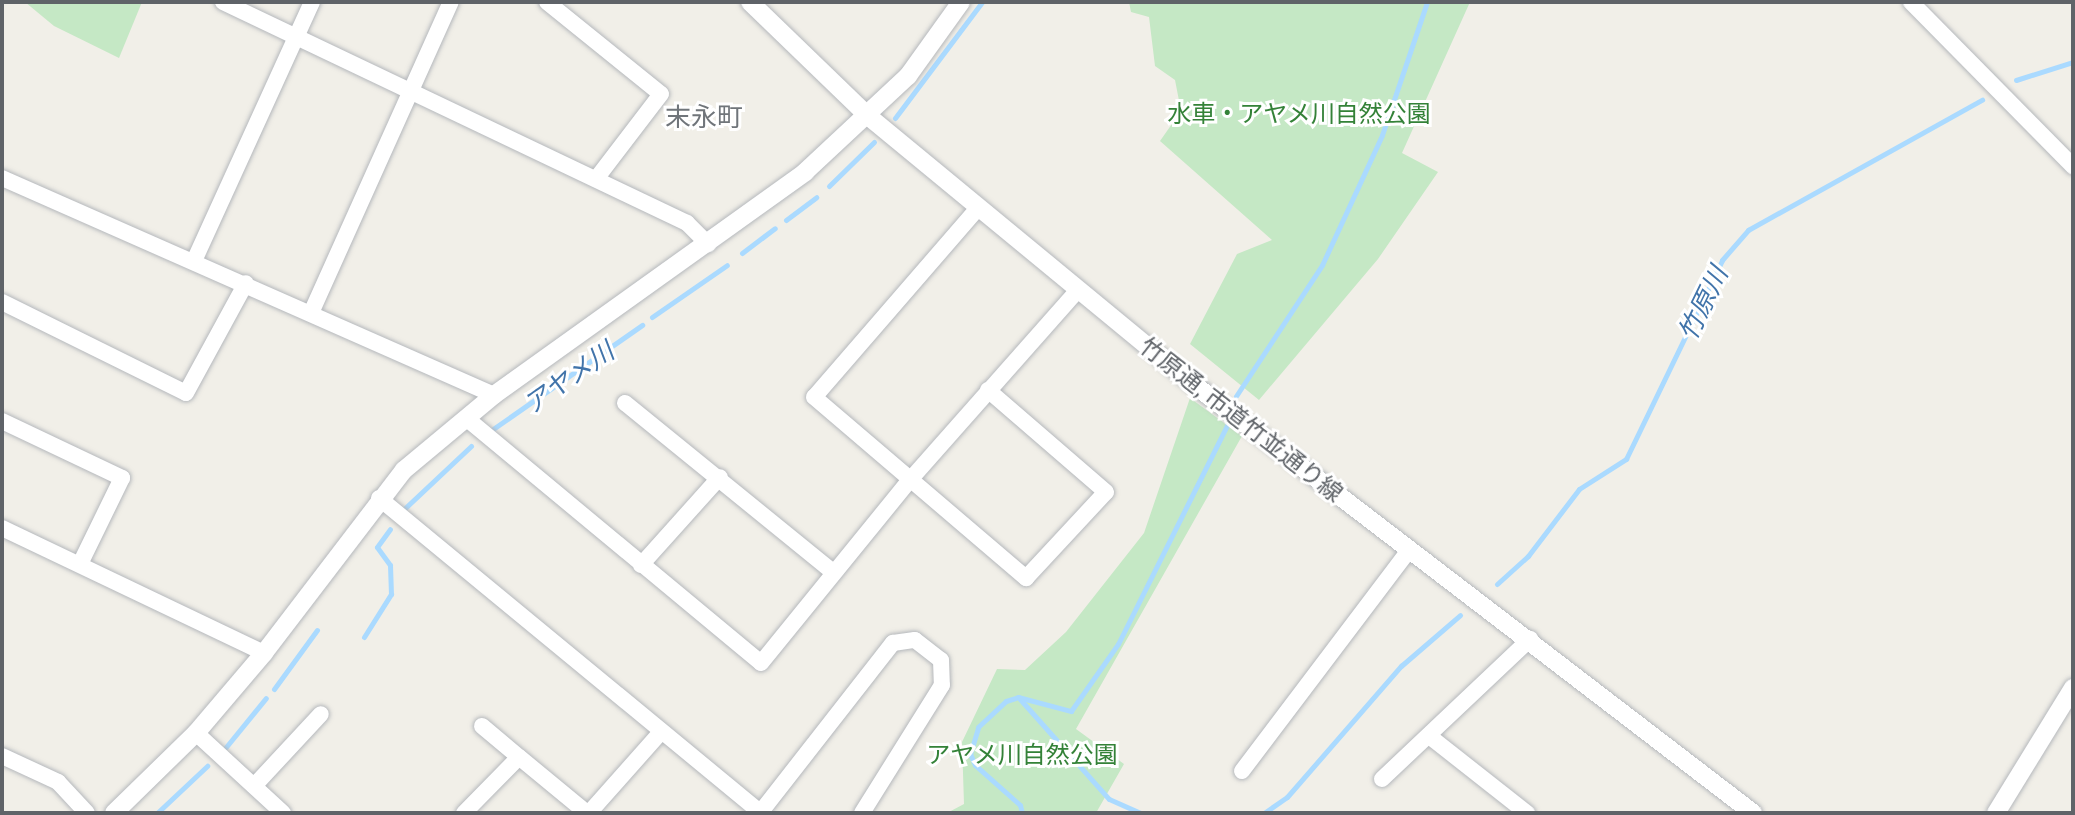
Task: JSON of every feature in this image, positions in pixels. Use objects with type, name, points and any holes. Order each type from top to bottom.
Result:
[{"type":"street","points":[[223,2],[687,223],[708,244]]},
{"type":"street","points":[[194,261],[312,2]]},
{"type":"street","points":[[311,313],[451,2]]},
{"type":"street","points":[[547,2],[661,94],[596,179]]},
{"type":"street","points":[[114,813],[196,733],[264,653],[379,498],[494,395],[708,244],[868,116],[908,76],[961,2]]},
{"type":"street","points":[[1911,2],[2073,166]]},
{"type":"street","name":"竹原通, 市道竹並通り線","points":[[760,5],[868,116],[1078,290],[1753,813]]},
{"type":"street","points":[[2,178],[494,395]]},
{"type":"street","points":[[978,208],[814,397],[1026,578],[1106,492],[988,390]]},
{"type":"street","points":[[2,302],[186,393],[246,283]]},
{"type":"street","points":[[466,418],[761,663],[909,481],[1078,290]]},
{"type":"street","points":[[625,403],[720,477],[833,572]]},
{"type":"street","points":[[2,421],[122,478],[80,564]]},
{"type":"street","points":[[641,565],[720,477]]},
{"type":"street","points":[[379,498],[761,813],[893,643],[915,640],[941,660],[942,685],[862,813]]},
{"type":"street","points":[[2,528],[264,653]]},
{"type":"street","points":[[1242,771],[1410,549]]},
{"type":"street","points":[[1382,779],[1530,639]]},
{"type":"street","points":[[1996,813],[2066,712],[2073,688]]},
{"type":"street","points":[[254,786],[321,714]]},
{"type":"street","points":[[482,726],[588,813],[661,732]]},
{"type":"street","points":[[196,733],[283,813]]},
{"type":"street","points":[[1429,736],[1527,813]]},
{"type":"street","points":[[2,756],[58,782],[87,813]]},
{"type":"street","points":[[464,813],[519,757]]},
{"type":"green space","points":[[25,2],[142,2],[119,58],[54,26]]},
{"type":"green space","name":"水車・アヤメ川自然公園","points":[[1129,2],[1470,2],[1402,153],[1438,172],[1378,259],[1259,400],[1190,344],[1237,254],[1272,240],[1160,141],[1181,111],[1175,80],[1155,66],[1149,17],[1131,12]]},
{"type":"green space","name":"アヤメ川自然公園","points":[[1190,398],[1242,436],[1076,729],[1124,764],[1096,813],[947,813],[964,804],[962,742],[997,669],[1025,670],[1066,632],[1144,533]]},
{"type":"waterway","name":"アヤメ川","points":[[895,118],[982,2]]},
{"type":"waterway","points":[[1236,396],[1322,265],[1382,135],[1427,2]]},
{"type":"waterway","name":"竹原川","points":[[2016,80],[2073,62]]},
{"type":"waterway","name":"竹原川","points":[[1497,584],[1528,556],[1579,489],[1626,459],[1722,260],[1748,230],[1982,100]]},
{"type":"waterway","name":"アヤメ川","points":[[829,186],[874,142]]},
{"type":"waterway","name":"アヤメ川","points":[[786,220],[816,197]]},
{"type":"waterway","name":"アヤメ川","points":[[742,253],[775,228]]},
{"type":"waterway","name":"アヤメ川","points":[[652,317],[727,265]]},
{"type":"waterway","name":"アヤメ川","points":[[493,429],[642,325]]},
{"type":"waterway","points":[[1022,813],[1020,805],[975,765],[970,754],[978,727],[1006,701],[1018,697],[1071,711],[1118,644],[1228,423]]},
{"type":"waterway","name":"アヤメ川","points":[[404,509],[471,446]]},
{"type":"waterway","name":"アヤメ川","points":[[364,637],[391,594],[390,565],[377,547],[390,529]]},
{"type":"waterway","name":"竹原川","points":[[1264,813],[1287,797],[1401,666],[1460,615]]},
{"type":"waterway","name":"アヤメ川","points":[[274,689],[317,630]]},
{"type":"waterway","name":"アヤメ川","points":[[226,747],[266,698]]},
{"type":"waterway","name":"竹原川","points":[[1019,698],[1109,799],[1140,813]]},
{"type":"waterway","name":"アヤメ川","points":[[157,813],[207,766]]},
{"type":"district","name":"末永町","points":[[704,116]]}]
